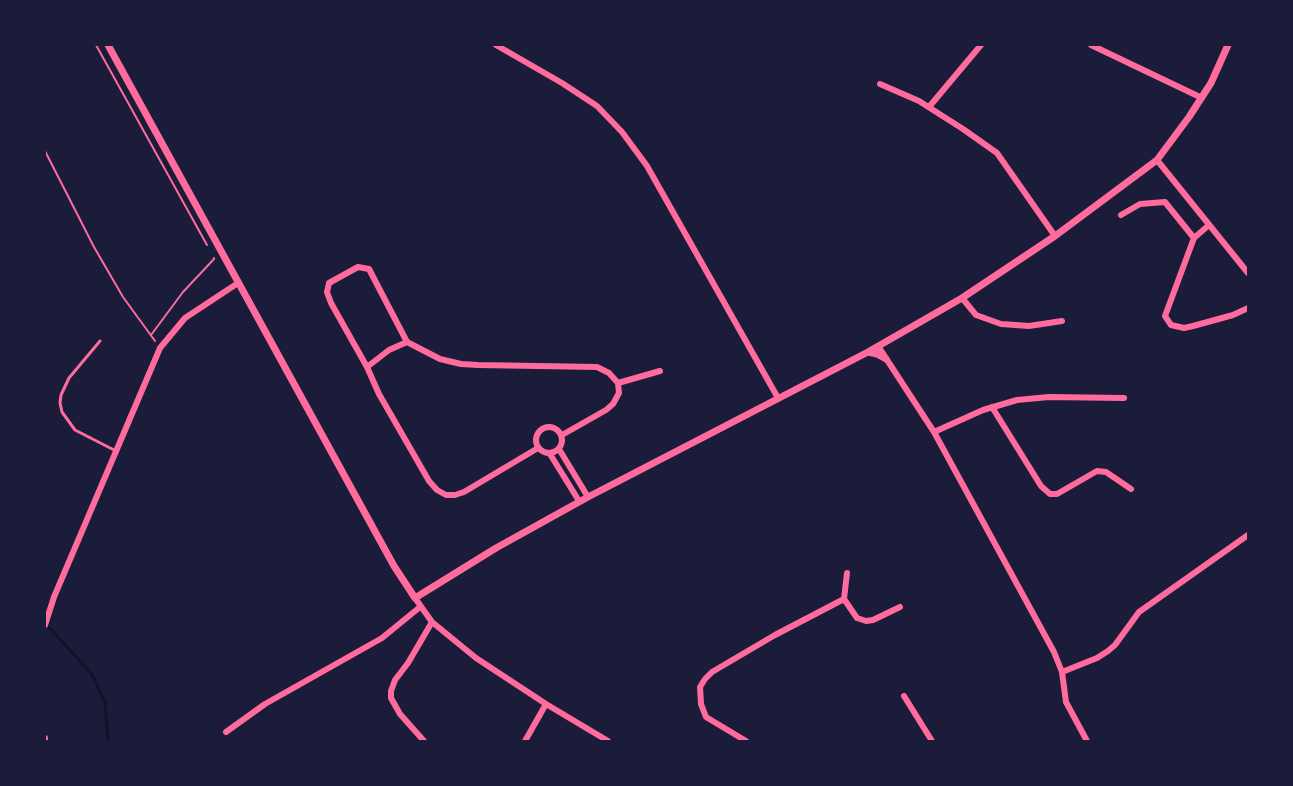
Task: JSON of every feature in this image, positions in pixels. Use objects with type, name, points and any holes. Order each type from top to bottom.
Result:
[{"type":"street","points":[[108,45],[394,566],[420,607],[432,622],[476,658],[608,741]]},
{"type":"street","points":[[496,45],[562,82],[597,106],[622,132],[647,166],[778,399]]},
{"type":"street","points":[[929,107],[981,45]]},
{"type":"street","points":[[1091,45],[1202,98]]},
{"type":"street","points":[[415,598],[496,548],[579,501],[868,352],[962,298],[1055,236],[1157,160],[1202,98],[1228,45]]},
{"type":"street","points":[[880,84],[919,100],[997,153],[1055,236]]},
{"type":"street","points":[[1157,160],[1248,273]]},
{"type":"street","points":[[1121,215],[1140,204],[1165,202],[1194,238]]},
{"type":"street","points":[[1209,225],[1194,238],[1165,316],[1166,320],[1176,327],[1193,326],[1233,315],[1248,308]]},
{"type":"street","points":[[538,448],[464,492],[446,495],[437,490],[429,481],[379,394],[327,292],[329,283],[358,267],[369,269],[407,342],[440,358],[461,364],[597,367],[609,373],[618,383],[618,393],[613,404],[562,435]]},
{"type":"street","points":[[45,625],[54,597],[160,348],[185,318],[238,283]]},
{"type":"street","points":[[962,298],[976,315],[1000,324],[1017,326],[1062,321]]},
{"type":"street","points":[[367,367],[389,350],[407,342]]},
{"type":"street","points":[[878,346],[934,432],[1054,652],[1062,672],[1066,702],[1087,741]]},
{"type":"street","points":[[868,352],[886,359]]},
{"type":"street","points":[[618,383],[660,371]]},
{"type":"street","points":[[934,432],[992,407],[1033,398],[1124,398]]},
{"type":"street","points":[[992,407],[1041,486],[1050,494],[1057,494],[1096,471],[1106,472],[1131,489]]},
{"type":"street","points":[[543,428],[552,428],[562,435],[559,449],[550,454],[538,448],[536,438],[543,428]]},
{"type":"street","points":[[559,449],[588,497]]},
{"type":"street","points":[[550,454],[579,501]]},
{"type":"street","points":[[1062,672],[1097,658],[1107,651],[1115,645],[1134,616],[1145,606],[1248,535]]},
{"type":"street","points":[[847,573],[844,599],[857,618],[866,621],[873,620],[900,607]]},
{"type":"street","points":[[746,741],[706,717],[701,704],[700,687],[705,679],[712,672],[775,635],[844,599]]},
{"type":"street","points":[[226,732],[265,704],[382,638],[420,607]]},
{"type":"street","points":[[424,741],[400,714],[391,698],[391,691],[395,680],[408,663],[432,622]]},
{"type":"street","points":[[904,696],[932,741]]},
{"type":"street","points":[[525,741],[546,704]]},
{"type":"lane","points":[[100,341],[69,378],[60,403],[62,412],[75,430],[116,451]]},
{"type":"path","points":[[96,45],[214,259],[183,292],[151,335]]},
{"type":"path","points":[[45,151],[123,297],[160,348]]},
{"type":"waterway","points":[[46,624],[92,674],[105,702],[108,741]]}]
